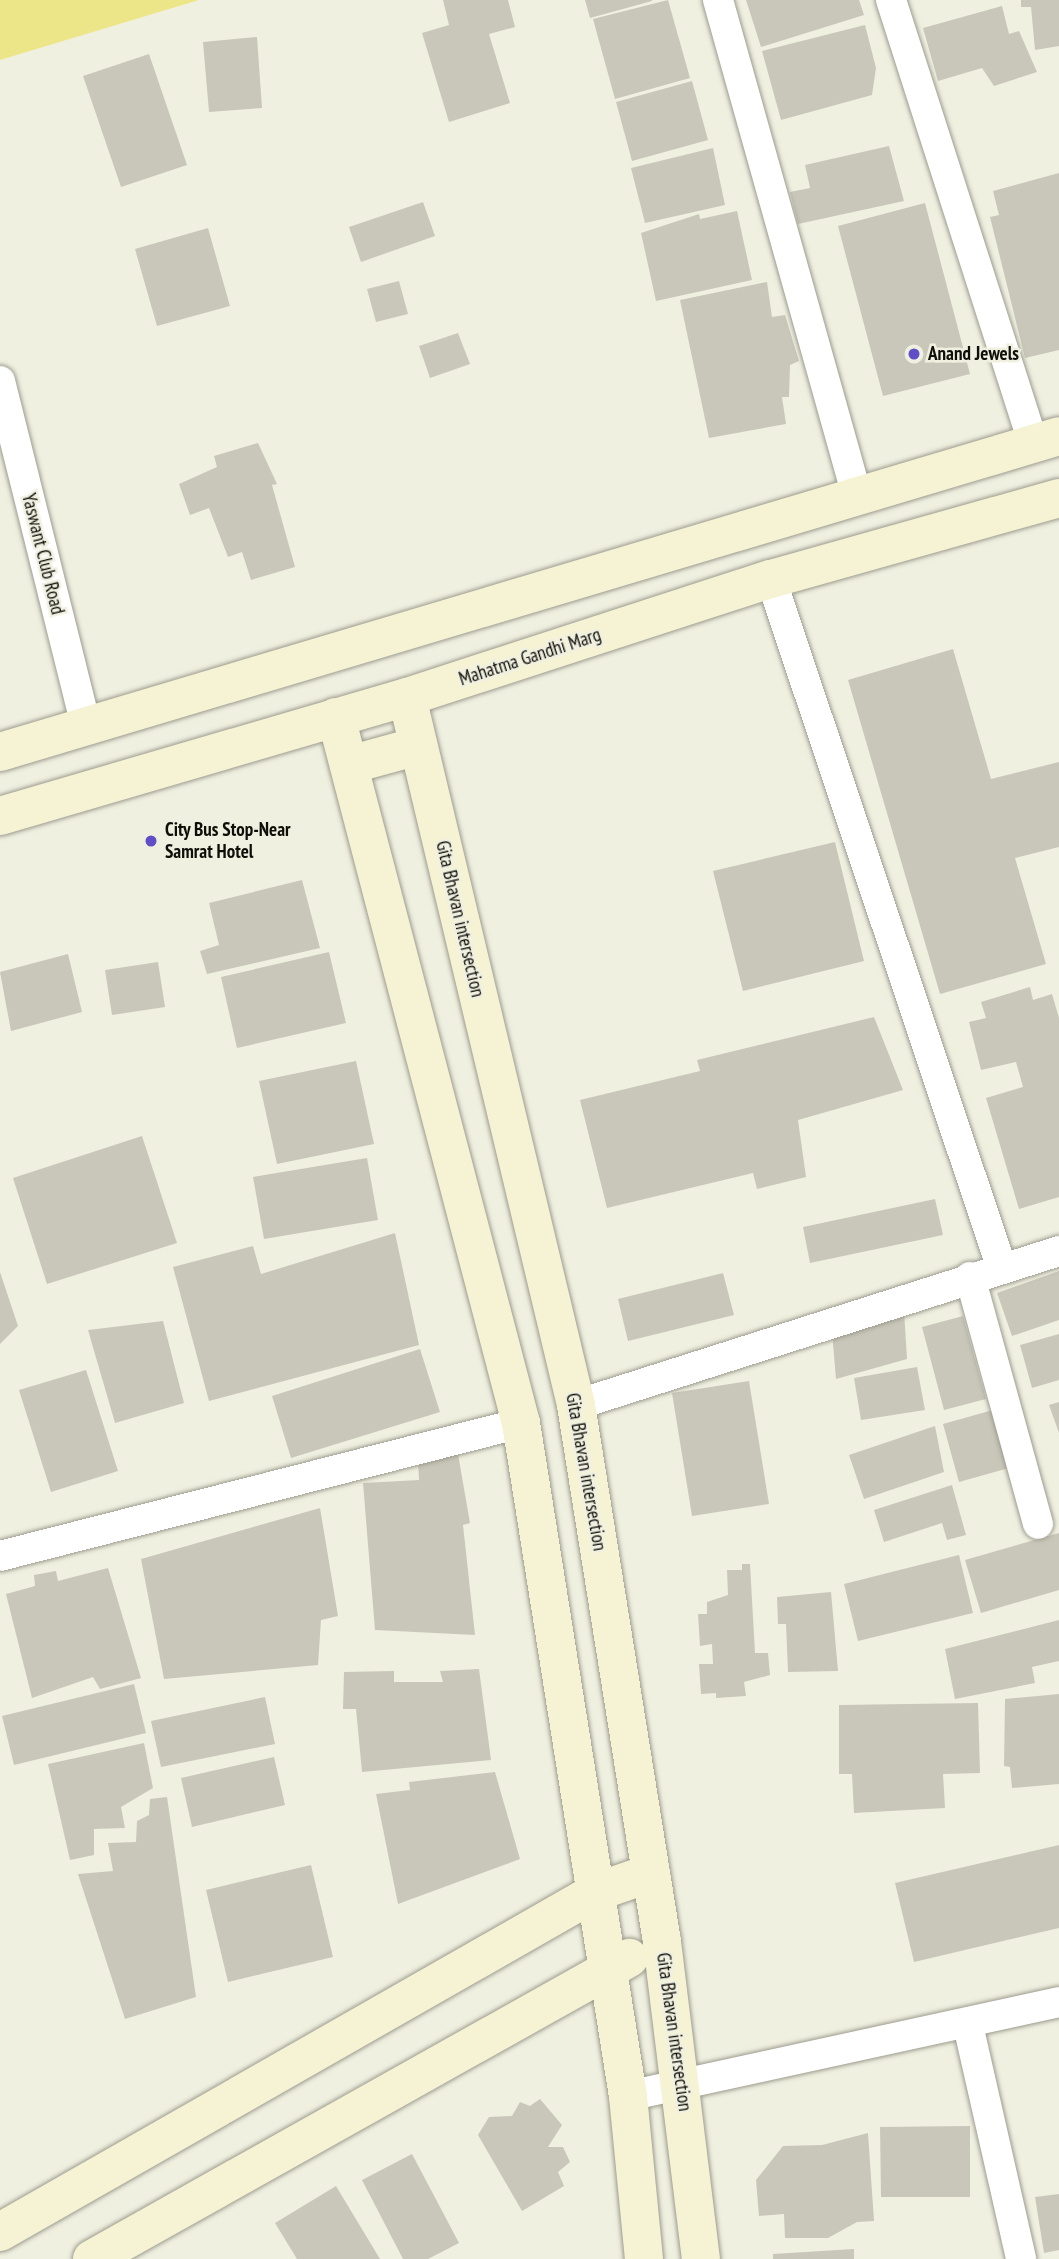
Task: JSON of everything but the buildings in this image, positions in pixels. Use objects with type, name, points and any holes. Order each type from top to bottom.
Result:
[{"type":"street","points":[[718,0],[805,297],[857,496]]},
{"type":"street","points":[[0,752],[1046,440],[891,0]]},
{"type":"street","name":"Yaswant Club Road","points":[[0,381],[86,727]]},
{"type":"street","name":"Mahatma Gandhi Marg","points":[[0,816],[407,697],[771,579],[1059,498]]},
{"type":"street","points":[[771,579],[1001,1266]]},
{"type":"street","name":"Gita Bhavan intersection","points":[[407,697],[576,1405],[662,1942],[682,2086],[701,2259]]},
{"type":"street","points":[[335,717],[521,1423],[628,2096],[644,2259]]},
{"type":"street","points":[[349,765],[418,746]]},
{"type":"street","points":[[576,1405],[1001,1266],[1059,1251]]},
{"type":"street","points":[[970,1277],[1038,1524]]},
{"type":"street","points":[[0,1556],[521,1423]]},
{"type":"street","points":[[0,2232],[596,1892],[651,1873]]},
{"type":"street","points":[[92,2259],[609,1968],[662,1942]]},
{"type":"street","points":[[628,2096],[968,2025],[1059,2001]]},
{"type":"street","points":[[968,2025],[1021,2259]]},
{"type":"shaded area","points":[[0,0],[199,0],[0,60]]},
{"type":"place","name":"Anand Jewels","points":[[914,354]]},
{"type":"place","name":"City Bus Stop-Near Samrat Hotel","points":[[151,841]]}]
